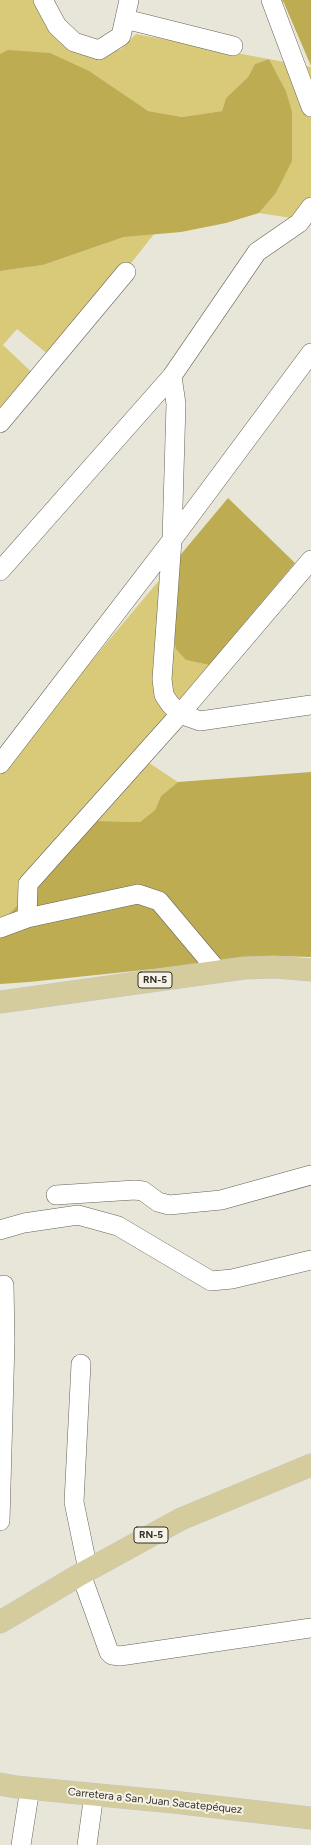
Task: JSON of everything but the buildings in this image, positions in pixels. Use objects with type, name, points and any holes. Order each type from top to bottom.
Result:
[{"type":"main road","name":"RN-5","points":[[0,1002],[218,970],[275,967],[311,970]]},
{"type":"main road","name":"RN-5","points":[[5,1614],[181,1519],[311,1465]]},
{"type":"main road","name":"Carretera a San Juan Sacatepéquez","points":[[0,1784],[311,1818]]},
{"type":"street","points":[[43,0],[57,26],[74,42],[99,50],[121,36],[128,0]]},
{"type":"street","points":[[271,0],[311,107]]},
{"type":"street","points":[[125,19],[233,46]]},
{"type":"street","points":[[0,571],[172,376],[257,252],[305,224],[311,207]]},
{"type":"street","points":[[0,422],[126,272]]},
{"type":"street","points":[[0,764],[172,540],[311,353]]},
{"type":"street","points":[[172,376],[176,404],[172,540],[162,679],[164,695],[170,704],[180,714],[200,721],[311,705]]},
{"type":"street","points":[[27,918],[28,884],[180,714],[311,560]]},
{"type":"street","points":[[0,928],[27,918],[138,894],[159,900],[218,970]]},
{"type":"street","points":[[56,1195],[136,1190],[143,1191],[158,1202],[169,1205],[221,1200],[311,1175]]},
{"type":"street","points":[[0,1230],[24,1223],[78,1215],[118,1226],[211,1281],[232,1280],[311,1260]]},
{"type":"street","points":[[0,1521],[5,1341],[4,1285]]},
{"type":"street","points":[[81,1364],[74,1502],[85,1572],[109,1652],[112,1655],[120,1656],[311,1628]]},
{"type":"street","points":[[21,1845],[30,1788]]},
{"type":"street","points":[[87,1845],[94,1794]]},
{"type":"shaded area","points":[[0,0],[44,0],[67,40],[108,53],[121,49],[136,34],[269,59],[255,64],[248,77],[226,98],[222,111],[182,117],[148,111],[121,94],[0,54]]},
{"type":"shaded area","points":[[282,0],[311,0],[311,66],[284,3]]},
{"type":"shaded area","points":[[8,50],[50,53],[89,71],[148,111],[182,117],[222,111],[226,98],[248,77],[255,64],[269,59],[286,91],[292,111],[292,161],[276,193],[259,213],[226,223],[181,232],[124,237],[43,265],[0,271],[0,54]]},
{"type":"shaded area","points":[[269,59],[311,67],[311,221],[259,213],[276,193],[292,160],[292,111],[286,91]]},
{"type":"shaded area","points":[[154,234],[55,360],[17,329],[3,345],[40,380],[0,427],[0,271],[43,265],[124,237]]},
{"type":"shaded area","points":[[228,498],[295,563],[209,665],[186,660],[176,649],[172,625],[177,559]]},
{"type":"shaded area","points":[[177,559],[186,660],[209,665],[134,753],[178,782],[161,796],[155,810],[140,822],[96,821],[8,915],[0,919],[0,770]]},
{"type":"shaded area","points":[[311,772],[311,957],[278,956],[0,984],[0,919],[8,915],[97,821],[140,822],[155,810],[161,796],[178,782]]}]
